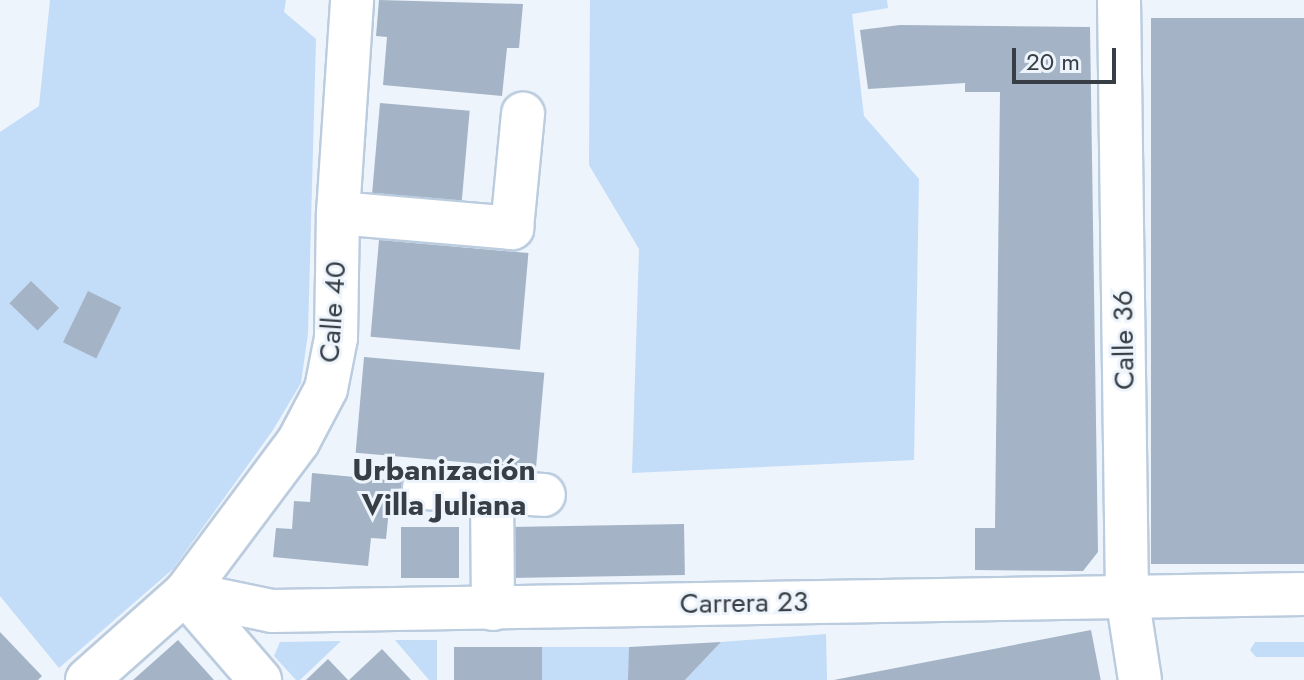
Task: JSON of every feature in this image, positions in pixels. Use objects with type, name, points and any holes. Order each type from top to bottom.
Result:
[{"type":"street","name":"Calle 40","points":[[87,680],[185,593],[298,442],[326,389],[336,338],[338,213],[352,0]]},
{"type":"street","name":"Calle 36","points":[[1119,0],[1127,596],[1140,680]]},
{"type":"street","points":[[338,213],[512,228],[523,114]]},
{"type":"street","points":[[424,488],[544,495]]},
{"type":"street","points":[[492,492],[493,609]]},
{"type":"street","points":[[185,593],[260,680]]},
{"type":"street","name":"Carrera 23","points":[[185,593],[272,611],[1304,594]]},
{"type":"shaded area","points":[[50,0],[286,0],[284,12],[316,39],[308,333],[301,383],[273,430],[173,569],[59,668],[0,596],[0,132],[39,106]]},
{"type":"shaded area","points":[[590,0],[887,0],[888,8],[852,14],[864,116],[919,179],[914,460],[632,473],[639,249],[589,165]]},
{"type":"shaded area","points":[[826,634],[827,680],[685,680],[721,642]]},
{"type":"shaded area","points":[[395,640],[437,640],[437,680],[429,680]]},
{"type":"shaded area","points":[[341,641],[300,680],[296,680],[274,656],[280,642]]},
{"type":"shaded area","points":[[1255,642],[1304,642],[1304,657],[1256,657],[1250,650]]},
{"type":"shaded area","points":[[542,647],[629,647],[629,680],[542,680]]},
{"type":"building","points":[[379,0],[523,4],[519,48],[507,48],[502,96],[383,85],[387,37],[376,36]]},
{"type":"building","points":[[1151,18],[1304,18],[1304,564],[1151,564]]},
{"type":"building","points":[[900,25],[1090,27],[1098,552],[1083,571],[975,570],[975,528],[995,528],[1000,92],[965,92],[965,83],[868,89],[860,30]]},
{"type":"building","points":[[380,103],[470,111],[461,207],[372,200]]},
{"type":"building","points":[[379,240],[528,253],[520,350],[371,337]]},
{"type":"building","points":[[31,281],[59,308],[38,330],[9,303]]},
{"type":"building","points":[[88,291],[121,307],[96,358],[63,342]]},
{"type":"building","points":[[364,357],[544,373],[536,468],[356,453]]},
{"type":"building","points":[[312,473],[408,482],[405,511],[389,510],[386,539],[371,538],[368,566],[273,557],[276,528],[292,529],[294,501],[310,502]]},
{"type":"building","points":[[684,524],[685,575],[510,578],[509,527]]},
{"type":"building","points":[[401,527],[459,527],[459,578],[401,578]]},
{"type":"building","points":[[1091,630],[1101,680],[834,680]]},
{"type":"building","points":[[0,632],[42,676],[38,680],[0,680]]},
{"type":"building","points":[[178,640],[214,680],[133,680]]},
{"type":"building","points":[[721,642],[685,680],[628,680],[629,647]]},
{"type":"building","points":[[454,647],[542,647],[542,680],[454,680]]},
{"type":"building","points":[[382,649],[411,680],[349,680]]},
{"type":"building","points":[[328,659],[348,680],[306,680]]},
{"type":"district","name":"Urbanización Villa Juliana","points":[[444,487]]}]
